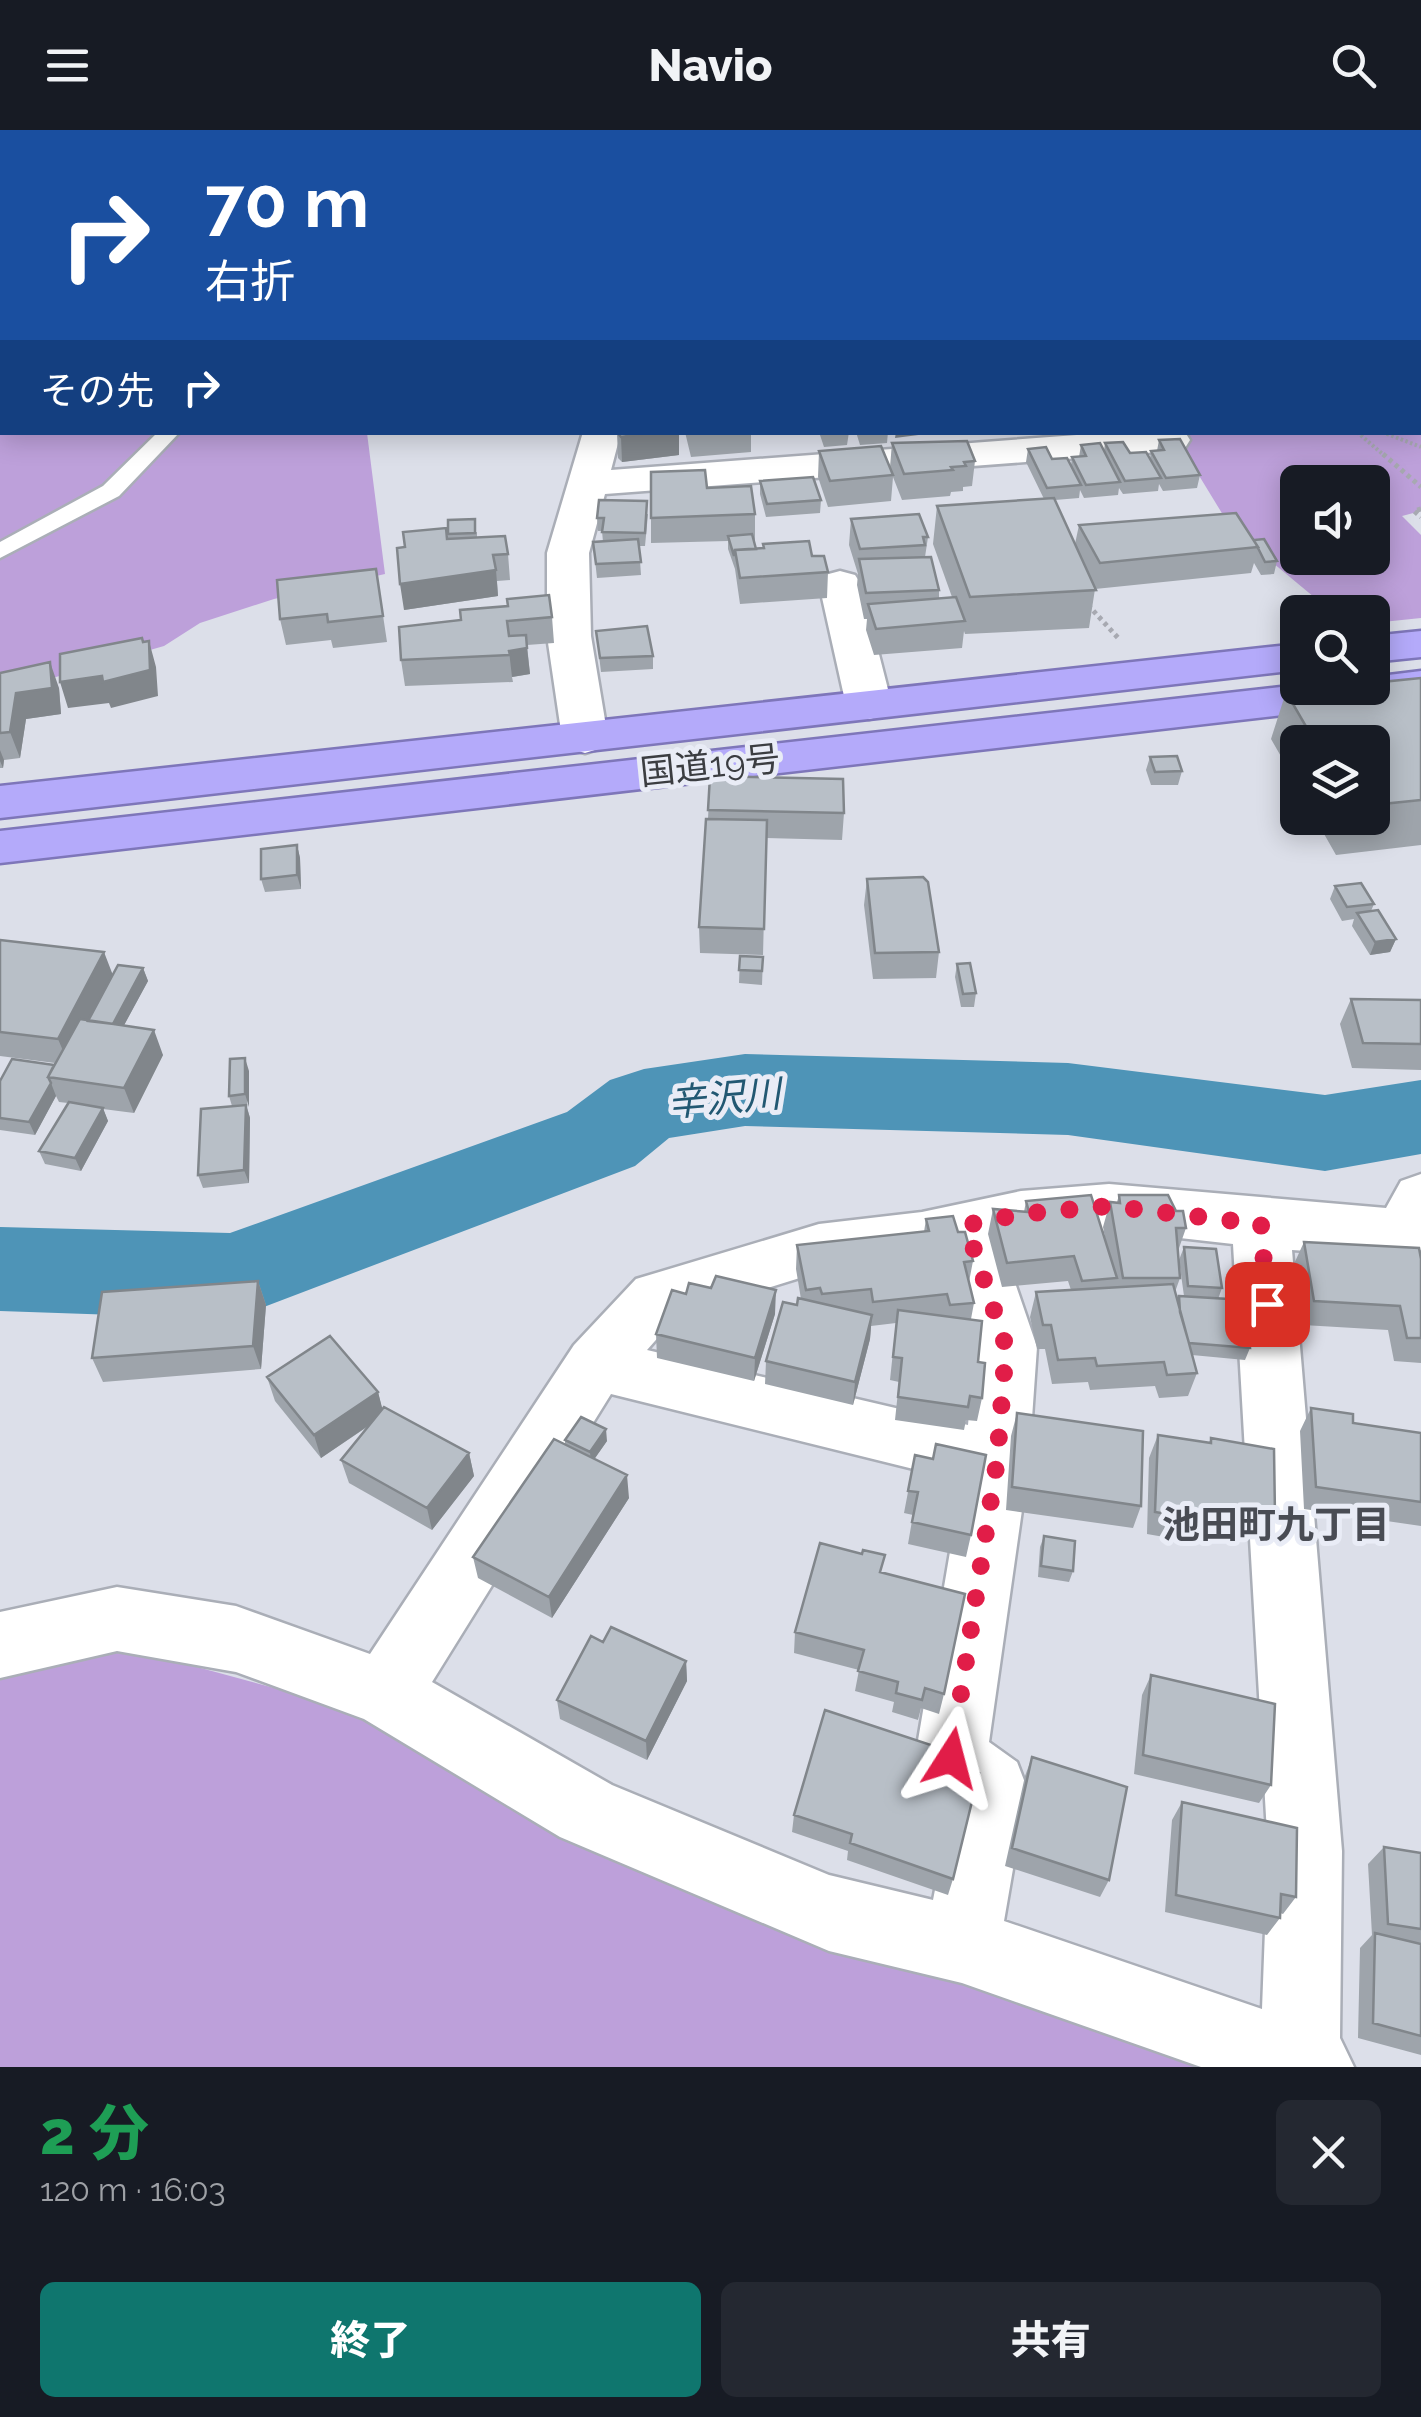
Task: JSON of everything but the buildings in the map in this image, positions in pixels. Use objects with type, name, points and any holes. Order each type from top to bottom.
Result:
[{"type":"highway","points":[[1390,647],[1421,644]]},
{"type":"highway","name":"国道19号","points":[[0,802],[1280,659]]},
{"type":"highway","name":"国道19号","points":[[0,847],[1421,685]]},
{"type":"street","points":[[584,738],[569,636],[568,553],[601,435]]},
{"type":"street","points":[[588,484],[1171,440]]},
{"type":"street","points":[[840,584],[869,705]]},
{"type":"street","points":[[384,1693],[596,1364],[657,1297],[819,1248],[922,1236],[1021,1214],[1109,1206],[1261,1224],[1415,1234]]},
{"type":"street","points":[[0,1645],[117,1619],[236,1639],[384,1693],[586,1810],[829,1913],[962,1945],[1307,2064],[1306,1851],[1261,1224]]},
{"type":"street","points":[[962,1945],[991,1788],[951,1758],[997,1461],[1006,1347],[966,1225]]},
{"type":"street","points":[[596,1364],[997,1461]]},
{"type":"lane","points":[[0,551],[111,491],[167,435]]},
{"type":"path","points":[[1361,435],[1421,486]]},
{"type":"path","points":[[1390,435],[1421,447]]},
{"type":"path","points":[[1421,508],[1414,510],[1421,517]]},
{"type":"path","points":[[1085,602],[1123,646]]},
{"type":"shaded area","points":[[0,435],[367,435],[385,574],[274,599],[200,623],[164,646],[0,693]]},
{"type":"shaded area","points":[[1174,435],[1421,435],[1421,511],[1402,516],[1421,535],[1421,618],[1390,621],[1390,595],[1312,595],[1288,575],[1390,575],[1390,465],[1280,465],[1280,569],[1231,528]]},
{"type":"shaded area","points":[[116,1645],[366,1713],[1239,2067],[0,2067],[0,1671]]},
{"type":"waterway","name":"辛沢川","points":[[0,1269],[232,1276],[601,1139],[644,1106],[745,1090],[1068,1099],[1325,1133],[1421,1117]]},
{"type":"district","name":"池田町九丁目","points":[[1276,1524]]},
{"type":"route","points":[[951,1758],[997,1461],[1006,1347],[966,1225],[1021,1214],[1109,1206],[1261,1224],[1267,1304]]}]
